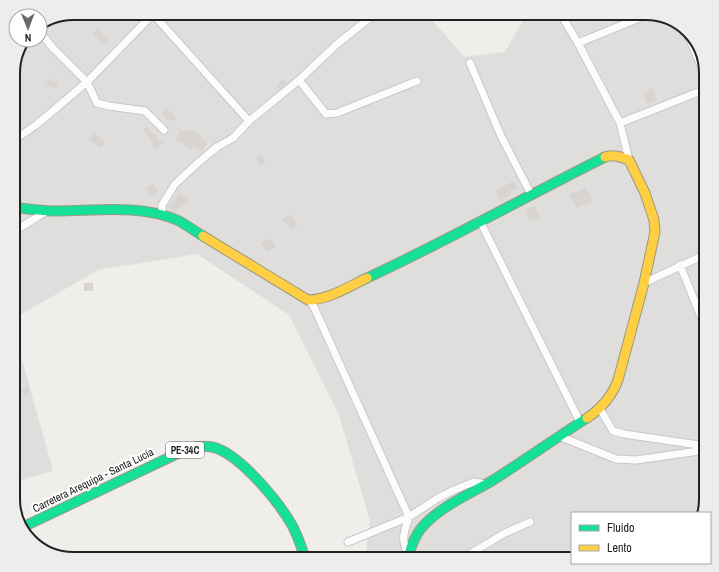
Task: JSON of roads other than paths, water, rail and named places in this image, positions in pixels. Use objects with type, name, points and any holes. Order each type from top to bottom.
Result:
[{"type":"street","points":[[20,136],[36,125],[87,82],[146,20]]},
{"type":"street","points":[[159,20],[249,121]]},
{"type":"street","points":[[162,214],[162,204],[175,184],[217,147],[233,138],[249,121],[299,80],[337,44],[367,20]]},
{"type":"street","points":[[410,552],[417,534],[426,522],[437,513],[487,484],[600,409],[612,395],[618,380],[644,283],[655,232],[654,220],[645,193],[629,160],[620,123],[564,20]]},
{"type":"street","points":[[578,43],[634,20]]},
{"type":"street","points":[[48,42],[87,82],[97,103],[145,111],[164,130]]},
{"type":"street","points":[[470,63],[501,136],[531,194]]},
{"type":"street","points":[[299,80],[326,114],[337,113],[417,81]]},
{"type":"street","points":[[620,123],[699,92]]},
{"type":"street","points":[[308,300],[316,300],[326,297],[404,261],[531,194],[608,156],[619,156],[629,160]]},
{"type":"street","points":[[20,208],[47,211],[101,208],[134,210],[162,214],[178,220],[308,300],[313,305],[409,517],[403,544],[406,552]]},
{"type":"street","points":[[20,228],[47,211]]},
{"type":"street","points":[[480,221],[580,422]]},
{"type":"street","points":[[644,283],[699,257]]},
{"type":"street","points":[[680,265],[699,312]]},
{"type":"street","points":[[600,409],[613,431],[699,445]]},
{"type":"street","points":[[559,436],[616,458],[636,460],[699,451]]},
{"type":"street","name":"Carretera Arequipa - Santa Lucía","points":[[27,525],[191,447],[206,446],[217,448],[234,459],[268,493],[293,526],[302,552]]},
{"type":"street","points":[[348,542],[409,517],[438,498],[454,490],[474,482],[487,484]]},
{"type":"street","points":[[473,552],[505,533],[530,522]]}]
